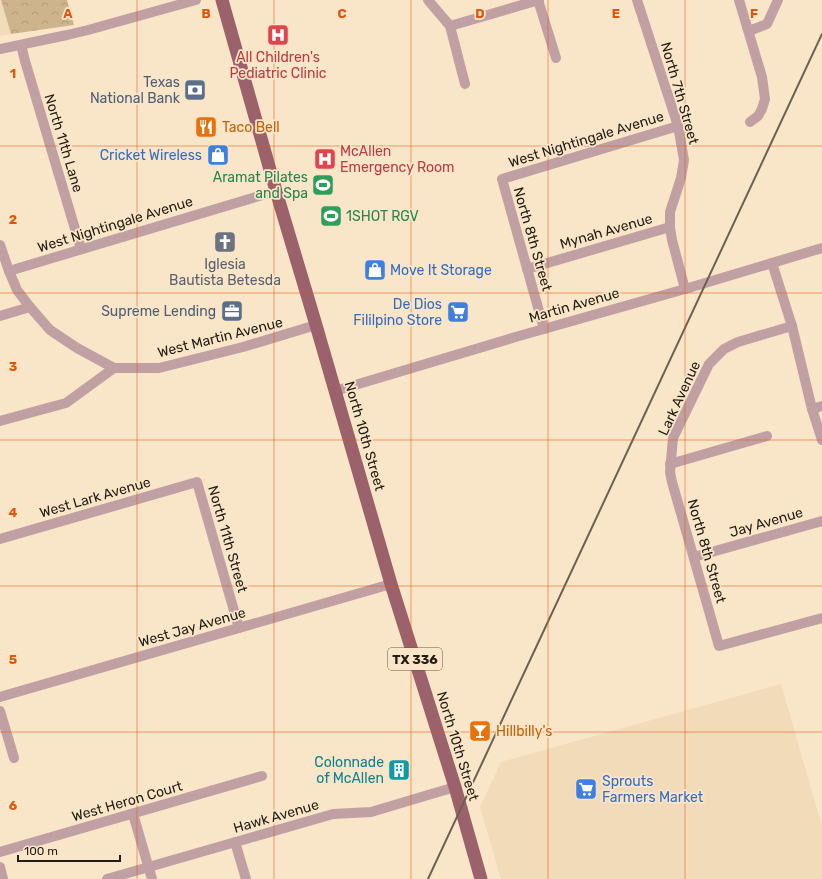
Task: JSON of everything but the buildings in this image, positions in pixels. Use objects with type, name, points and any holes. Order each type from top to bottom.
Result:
[{"type":"main road","name":"North 10th Street","points":[[222,0],[276,191],[391,584],[455,787],[481,879]]},
{"type":"street","points":[[0,49],[88,30],[196,0]]},
{"type":"street","points":[[428,0],[450,26],[466,84]]},
{"type":"street","points":[[450,26],[538,0],[556,58]]},
{"type":"street","name":"North 7th Street","points":[[637,0],[678,126],[684,160],[682,178],[670,212],[670,228],[685,289]]},
{"type":"street","points":[[739,0],[762,77],[765,99],[758,116],[750,122]]},
{"type":"street","points":[[749,31],[767,24],[778,0]]},
{"type":"street","name":"North 11th Lane","points":[[22,44],[25,61],[81,249]]},
{"type":"street","name":"West Nightingale Avenue","points":[[502,179],[678,126]]},
{"type":"street","name":"North 8th Street","points":[[502,179],[544,329]]},
{"type":"street","name":"West Nightingale Avenue","points":[[9,271],[276,191]]},
{"type":"street","name":"Mynah Avenue","points":[[527,269],[670,228]]},
{"type":"street","points":[[0,245],[17,290],[50,330],[77,348],[114,368],[66,403],[0,421]]},
{"type":"street","name":"Martin Avenue","points":[[335,391],[822,248]]},
{"type":"street","points":[[772,263],[792,326],[812,409],[822,440]]},
{"type":"street","points":[[0,316],[30,307]]},
{"type":"street","name":"West Martin Avenue","points":[[114,368],[158,368],[243,347],[316,325]]},
{"type":"street","name":"Lark Avenue","points":[[670,464],[673,438],[709,364],[724,349],[738,342],[792,326]]},
{"type":"street","points":[[812,409],[822,406]]},
{"type":"street","points":[[670,464],[767,436]]},
{"type":"street","name":"North 8th Street","points":[[670,464],[672,482],[719,646],[822,618]]},
{"type":"street","name":"West Lark Avenue","points":[[0,539],[197,482]]},
{"type":"street","name":"North 11th Street","points":[[197,482],[239,628]]},
{"type":"street","name":"Jay Avenue","points":[[694,557],[822,521]]},
{"type":"street","name":"West Jay Avenue","points":[[0,697],[391,584]]},
{"type":"street","points":[[0,711],[14,758]]},
{"type":"street","name":"West Heron Court","points":[[0,852],[262,776]]},
{"type":"street","name":"Hawk Avenue","points":[[107,879],[333,814],[371,812],[455,787]]},
{"type":"street","points":[[133,814],[152,879]]},
{"type":"street","points":[[235,842],[246,879]]},
{"type":"street","points":[[0,867],[3,879]]},
{"type":"shaded area","points":[[0,0],[11,34],[0,36]]},
{"type":"shaded area","points":[[781,684],[822,826],[822,879],[501,879],[480,807],[501,762]]},
{"type":"green space","points":[[1,0],[67,0],[74,25],[11,34]]},
{"type":"railway","points":[[428,879],[822,34]]},
{"type":"place","name":"All Children's Pediatric Clinic","points":[[278,35]]},
{"type":"place","name":"Texas National Bank","points":[[195,90]]},
{"type":"place","name":"Taco Bell","points":[[206,127]]},
{"type":"place","name":"Cricket Wireless","points":[[218,155]]},
{"type":"place","name":"McAllen Emergency Room","points":[[325,159]]},
{"type":"place","name":"Aramat Pilates and Spa","points":[[323,185]]},
{"type":"place","name":"1SHOT RGV","points":[[331,216]]},
{"type":"place","name":"Iglesia Bautista Betesda","points":[[225,242]]},
{"type":"place","name":"Move It Storage","points":[[375,270]]},
{"type":"place","name":"Supreme Lending","points":[[232,311]]},
{"type":"place","name":"De Dios Fililpino Store","points":[[458,312]]},
{"type":"place","name":"Hillbilly's","points":[[480,731]]},
{"type":"place","name":"Colonnade of McAllen","points":[[399,770]]},
{"type":"place","name":"Sprouts Farmers Market","points":[[586,789]]}]
